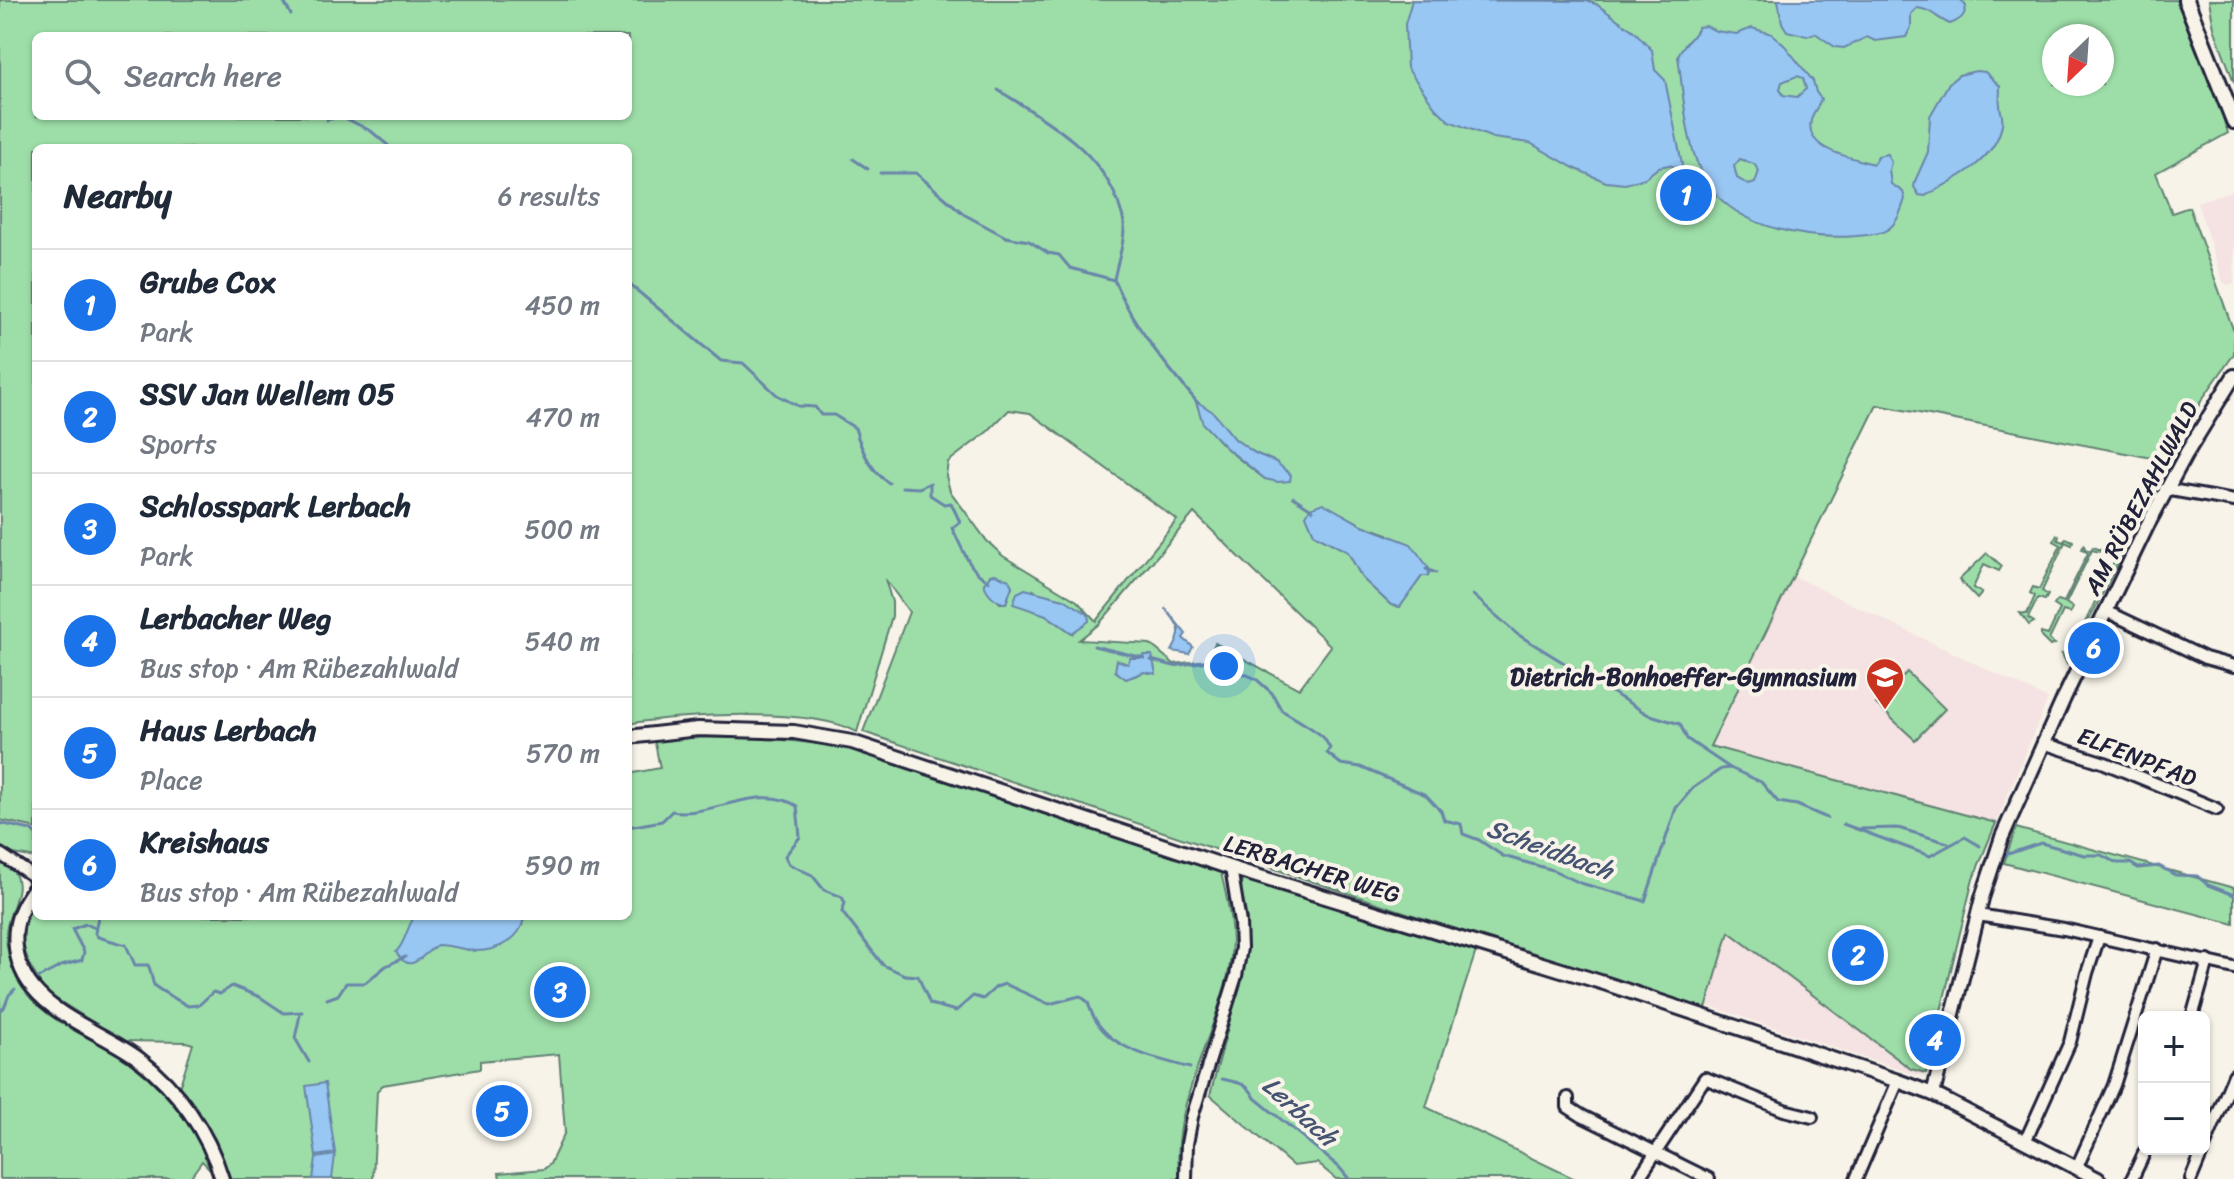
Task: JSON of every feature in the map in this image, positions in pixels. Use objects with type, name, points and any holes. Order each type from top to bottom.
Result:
[{"type":"main road","points":[[2186,0],[2234,121]]},
{"type":"street","name":"AM RÜBEZAHLWALD","points":[[1933,1094],[2002,837],[2043,743],[2165,489],[2234,376]]},
{"type":"street","points":[[2165,489],[2234,501]]},
{"type":"street","points":[[2106,611],[2205,658],[2234,666]]},
{"type":"street","name":"LERBACHER WEG","points":[[632,737],[698,729],[794,732],[852,742],[1231,868],[1595,980],[1898,1081],[1933,1094],[2098,1179]]},
{"type":"street","name":"ELFENPFAD","points":[[2043,743],[2105,763],[2217,809]]},
{"type":"street","points":[[0,854],[32,875]]},
{"type":"street","points":[[1186,1179],[1192,1117],[1236,976],[1241,948],[1231,868]]},
{"type":"street","points":[[32,891],[22,905],[14,931],[17,959],[38,995],[67,1017],[139,1059],[159,1077],[178,1097],[207,1140],[222,1179]]},
{"type":"street","points":[[1982,916],[2099,937],[2234,968]]},
{"type":"street","points":[[2025,1142],[2070,1042],[2099,937]]},
{"type":"street","points":[[2077,1167],[2114,1085],[2157,949]]},
{"type":"street","points":[[2194,1011],[2208,961]]},
{"type":"street","points":[[2191,1179],[2234,1075]]},
{"type":"street","points":[[1638,1179],[1705,1078],[1784,1110],[1812,1117]]},
{"type":"street","points":[[1856,1179],[1898,1081]]},
{"type":"street","points":[[1568,1098],[1568,1107],[1582,1116],[1709,1179]]},
{"type":"street","points":[[2132,1179],[2143,1155]]},
{"type":"shaded area","points":[[2234,190],[2234,283],[2228,285],[2223,282],[2197,202]]},
{"type":"shaded area","name":"Dietrich-Bonhoeffer-Gymnasium","points":[[1793,576],[2048,699],[1996,823],[1710,747]]},
{"type":"shaded area","points":[[1729,932],[1910,1069],[1926,1073],[1915,1075],[1707,1005]]},
{"type":"green space","points":[[0,0],[2176,0],[2205,61],[2228,133],[2156,173],[2172,213],[2189,207],[2234,332],[2234,354],[2203,398],[2167,461],[1877,405],[1710,746],[1996,823],[1973,879],[1926,1073],[1911,1069],[1729,932],[1705,1012],[863,732],[909,612],[885,579],[892,602],[892,616],[857,732],[837,724],[779,716],[711,716],[632,723],[632,144],[32,144],[32,827],[0,820]],"holes":[[[1196,402],[1213,414],[1244,446],[1276,462],[1265,479],[1215,437]],[[1009,410],[1030,413],[1177,520],[1096,621],[1077,601],[1003,556],[987,541],[950,491],[946,476],[948,462],[987,432]],[[1323,504],[1362,525],[1388,534],[1422,576],[1400,607],[1391,605],[1362,578],[1348,552],[1315,534]],[[1194,513],[1331,646],[1299,689],[1215,643],[1207,660],[1174,664],[1150,644],[1079,640],[1099,624]],[[990,575],[1012,586],[1006,603],[1000,603],[984,584]],[[1033,589],[1037,594],[1064,599],[1072,633],[1046,615]],[[1142,658],[1144,672],[1126,677],[1116,670],[1117,660],[1128,665]]]},
{"type":"green space","points":[[2209,0],[2234,0],[2234,82],[2214,28]]},
{"type":"green space","points":[[2057,535],[2058,540],[2063,542],[2066,538],[2073,541],[2072,545],[2065,542],[2042,591],[2048,595],[2045,600],[2038,598],[2028,618],[2034,622],[2029,625],[2020,613],[2027,614],[2035,596],[2030,593],[2033,587],[2039,589],[2061,545],[2054,541]]},
{"type":"green space","points":[[2084,545],[2090,551],[2093,547],[2101,550],[2092,550],[2066,603],[2073,608],[2070,613],[2063,611],[2049,640],[2055,644],[2050,646],[2041,633],[2048,635],[2060,609],[2054,605],[2058,600],[2064,602],[2088,553],[2082,549]]},
{"type":"green space","points":[[1987,553],[2002,566],[1999,571],[1984,564],[1973,588],[1982,593],[1977,599],[1959,580]]},
{"type":"green space","points":[[2110,554],[2121,557],[2067,664],[2062,654],[2069,656],[2116,558]]},
{"type":"green space","points":[[1907,672],[1945,709],[1915,740],[1876,704]]},
{"type":"green space","points":[[752,737],[851,747],[1221,873],[1231,921],[1231,957],[1181,1126],[1178,1153],[1180,1179],[500,1179],[499,1173],[544,1169],[550,1164],[565,1132],[559,1054],[480,1061],[480,1069],[383,1085],[377,1091],[373,1179],[231,1179],[215,1139],[179,1088],[193,1044],[123,1041],[45,992],[29,964],[20,936],[32,904],[32,920],[632,920],[632,773],[660,768],[654,738]]},
{"type":"green space","points":[[0,823],[32,832],[32,857],[0,848]]},
{"type":"green space","points":[[2016,828],[2234,888],[2234,924],[2004,863]]},
{"type":"green space","points":[[0,857],[9,862],[7,865],[17,880],[18,888],[6,938],[12,968],[26,993],[49,1014],[118,1055],[162,1091],[187,1122],[213,1172],[202,1161],[189,1179],[0,1179]]},
{"type":"green space","points":[[1247,876],[1476,951],[1426,1107],[1575,1179],[1336,1179],[1317,1163],[1293,1166],[1210,1095],[1247,956],[1247,919],[1240,884]]},
{"type":"water","points":[[1412,0],[1586,1],[1596,4],[1635,32],[1652,50],[1655,70],[1665,80],[1681,169],[1669,165],[1659,167],[1645,178],[1625,184],[1606,182],[1530,143],[1493,138],[1449,121],[1407,68],[1405,24]]},
{"type":"water","points":[[1778,0],[1961,0],[1966,6],[1961,18],[1950,24],[1917,8],[1911,14],[1911,27],[1906,37],[1875,41],[1867,37],[1844,48],[1835,47],[1815,33],[1807,36],[1787,31],[1782,23]]},
{"type":"water","points":[[1698,27],[1737,34],[1752,28],[1772,34],[1785,46],[1813,81],[1821,99],[1810,128],[1814,138],[1830,151],[1873,164],[1878,156],[1887,154],[1891,162],[1891,184],[1903,192],[1905,199],[1891,227],[1880,233],[1857,236],[1797,233],[1757,222],[1723,201],[1710,187],[1695,158],[1684,106],[1678,56]],"holes":[[[1797,76],[1803,78],[1806,89],[1797,97],[1783,95],[1780,89],[1782,82]],[[1740,159],[1754,164],[1759,171],[1755,183],[1749,185],[1737,178],[1734,166]]]},
{"type":"water","points":[[1985,72],[2000,86],[2002,121],[1998,137],[1992,149],[1972,168],[1925,196],[1919,195],[1914,187],[1928,152],[1930,116],[1949,83],[1959,75]]},
{"type":"water","points":[[1196,401],[1213,412],[1235,439],[1255,453],[1276,462],[1291,475],[1290,481],[1265,479],[1225,447],[1203,424]]},
{"type":"water","points":[[1323,503],[1362,525],[1411,544],[1430,570],[1428,576],[1422,576],[1400,607],[1391,605],[1362,578],[1348,552],[1314,534],[1306,515],[1310,508]]},
{"type":"water","points":[[990,575],[1009,580],[1012,586],[1006,603],[992,597],[984,584]]},
{"type":"water","points":[[1025,589],[1064,599],[1088,614],[1089,621],[1072,633],[1046,615],[1013,604],[1017,593]]},
{"type":"water","points":[[1174,619],[1186,634],[1183,638],[1193,647],[1189,654],[1172,651],[1179,632]]},
{"type":"water","points":[[1152,655],[1156,674],[1144,672],[1126,679],[1115,671],[1117,660],[1128,664],[1130,658],[1141,658]]},
{"type":"water","points":[[413,920],[523,920],[514,937],[492,949],[476,951],[437,945],[416,961],[407,963],[396,952]]},
{"type":"water","points":[[325,1083],[335,1153],[316,1156],[306,1086]]},
{"type":"water","points":[[335,1155],[332,1179],[313,1179],[316,1158]]},
{"type":"waterway","points":[[283,0],[291,15]]},
{"type":"waterway","points":[[998,90],[1067,136],[1097,165],[1109,183],[1124,225],[1114,280]]},
{"type":"waterway","points":[[349,120],[371,131],[386,144]]},
{"type":"waterway","points":[[853,159],[868,169]]},
{"type":"waterway","points":[[880,173],[916,173],[965,215],[1006,237],[1029,241],[1048,253],[1059,255],[1070,268],[1114,280],[1140,329],[1197,402]]},
{"type":"waterway","points":[[632,286],[721,361],[743,363],[777,395],[798,406],[815,407],[821,415],[834,415],[855,428],[867,459],[889,483]]},
{"type":"waterway","points":[[902,487],[919,488],[930,483],[930,495],[944,504],[951,503],[960,522],[952,528],[963,551],[976,572],[989,581]]},
{"type":"waterway","points":[[1293,497],[1313,510]]},
{"type":"waterway","points":[[1426,569],[1436,573]]},
{"type":"waterway","points":[[1473,595],[1517,634],[1647,714],[1680,724],[1687,739],[1730,768]]},
{"type":"waterway","name":"Scheidbach","points":[[1094,646],[1144,658]]},
{"type":"waterway","name":"Scheidbach","points":[[1151,660],[1174,666],[1207,661],[1256,679],[1272,693],[1282,711],[1323,737],[1330,748],[1327,753],[1341,764],[1360,767],[1426,795],[1441,811],[1444,820],[1461,824],[1463,834],[1479,840],[1503,856],[1553,870],[1580,883],[1645,901],[1676,808],[1693,788],[1721,769],[1730,768],[1761,782],[1778,802],[1797,805],[1827,818]]},
{"type":"waterway","name":"Lerbach","points":[[632,826],[662,821],[672,811],[703,810],[751,799],[783,800],[797,806],[800,837],[785,856],[789,864],[812,875],[824,890],[842,897],[845,903],[842,912],[883,965],[905,975],[918,976],[930,1004],[956,1011],[973,996],[983,999],[996,987],[1005,984],[1049,1004],[1080,996],[1088,1002],[1103,1030],[1115,1040],[1143,1054],[1190,1068]]},
{"type":"waterway","name":"Lerbach","points":[[0,823],[32,831]]},
{"type":"waterway","name":"Scheidbach","points":[[1843,824],[1930,856],[1965,837],[1980,846]]},
{"type":"waterway","name":"Scheidbach","points":[[1858,829],[1898,828],[1948,843]]},
{"type":"waterway","name":"Scheidbach","points":[[2002,856],[2041,843],[2084,855],[2101,855],[2138,868],[2159,866],[2175,875],[2197,876],[2208,885],[2234,895]]},
{"type":"waterway","name":"Lerbach","points":[[97,920],[95,933],[98,937],[126,945],[135,965],[148,965],[156,987],[188,1006],[199,1005],[213,992],[220,994],[232,986],[260,997],[284,1013],[302,1012]]},
{"type":"waterway","points":[[38,978],[82,960],[84,952],[72,929],[86,924],[95,928]]},
{"type":"waterway","name":"Lerbach","points":[[327,999],[338,995],[346,983],[365,983],[386,966],[405,957]]},
{"type":"waterway","points":[[0,1010],[15,989]]},
{"type":"waterway","points":[[300,1015],[295,1038],[309,1062]]},
{"type":"waterway","name":"Lerbach","points":[[1222,1079],[1245,1086],[1349,1179]]},
{"type":"place","name":"Grube Cox","points":[[1686,195]]},
{"type":"place","name":"Kreishaus","points":[[2094,648]]},
{"type":"place","name":"Dietrich-Bonhoeffer-Gymnasium","points":[[1885,711]]},
{"type":"place","name":"SSV Jan Wellem 05","points":[[1858,955]]},
{"type":"place","name":"Schlosspark Lerbach","points":[[560,992]]},
{"type":"place","name":"Lerbacher Weg","points":[[1935,1040]]},
{"type":"place","name":"Haus Lerbach","points":[[502,1111]]}]
